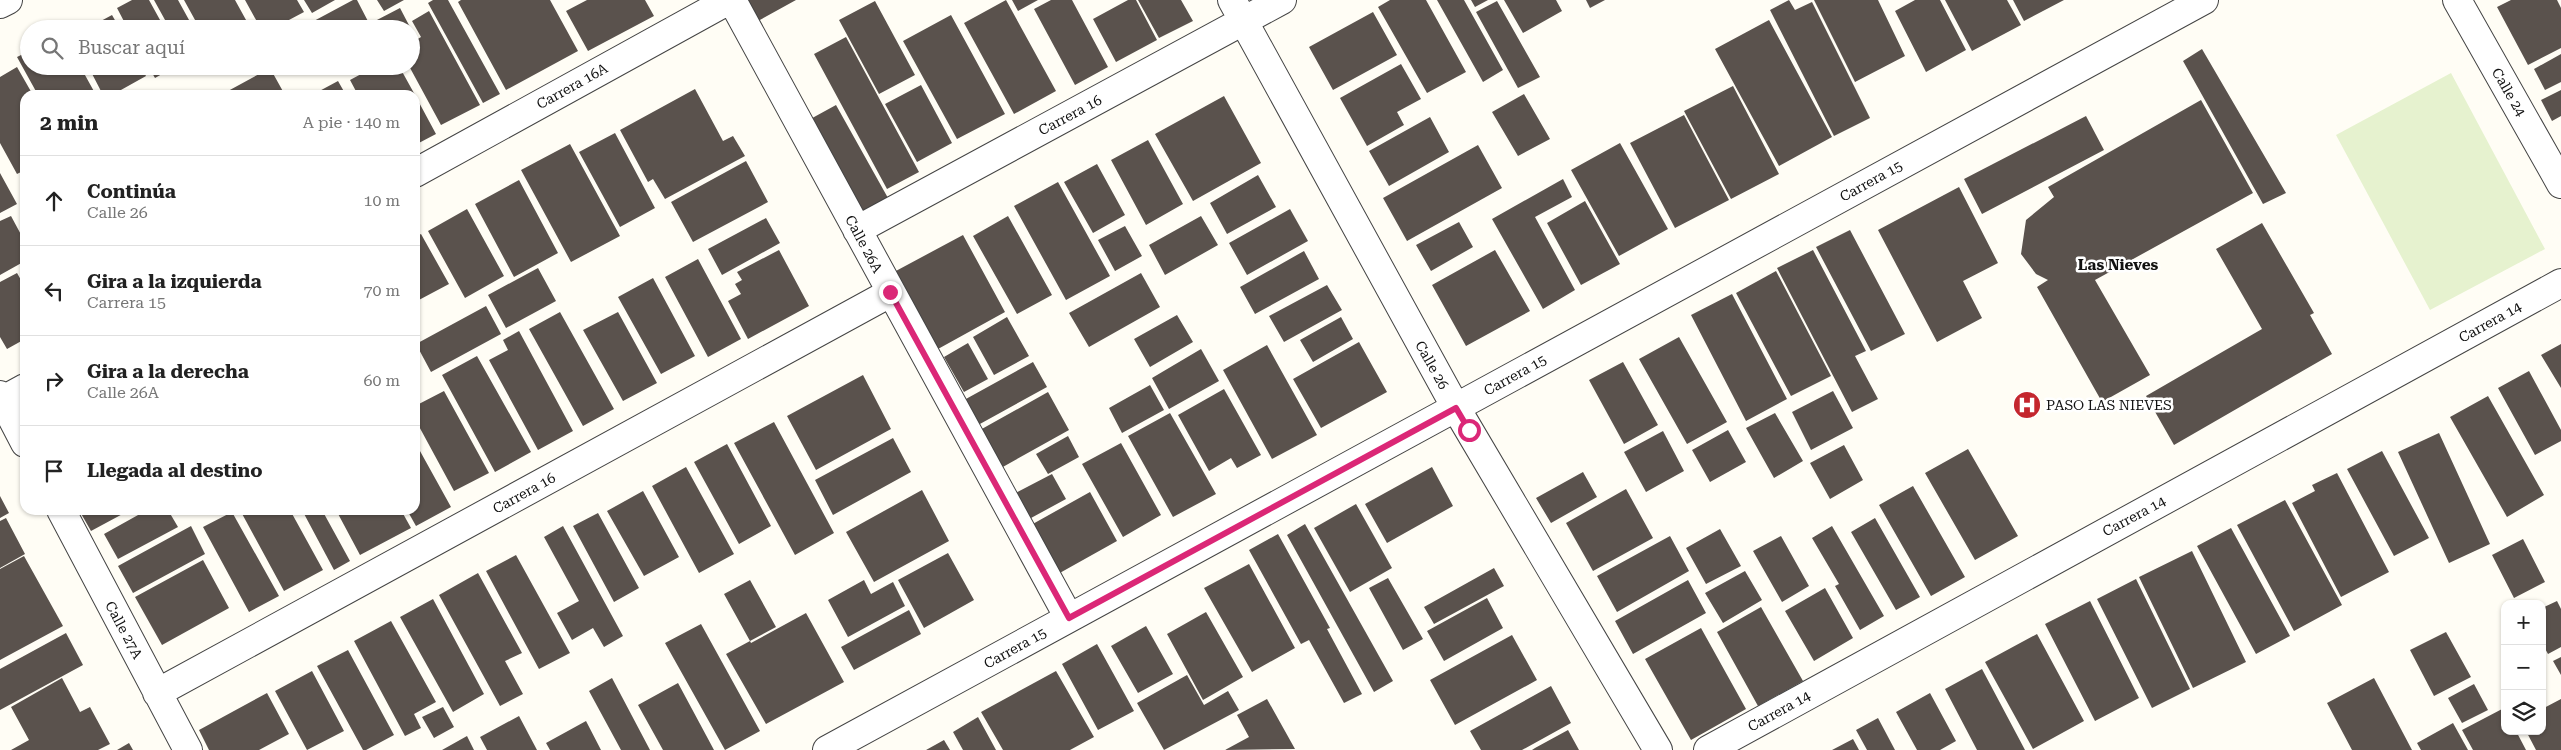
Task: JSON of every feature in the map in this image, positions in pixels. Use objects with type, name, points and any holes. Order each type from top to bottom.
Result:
[{"type":"street","points":[[0,4],[8,0]]},
{"type":"street","name":"Carrera 16A","points":[[420,170],[730,0]]},
{"type":"street","name":"Calle 26A","points":[[730,0],[1069,618]]},
{"type":"street","name":"Carrera 16","points":[[857,230],[1238,10],[1282,0]]},
{"type":"street","name":"Carrera 15","points":[[827,750],[2204,0]]},
{"type":"street","name":"Calle 24","points":[[2457,0],[2561,184]]},
{"type":"street","name":"Calle 26","points":[[1238,10],[1456,408],[1658,750]]},
{"type":"street","name":"Carrera 14","points":[[1708,750],[2561,283]]},
{"type":"street","name":"Carrera 16","points":[[157,693],[890,292]]},
{"type":"street","points":[[9,394],[20,428]]},
{"type":"street","name":"Calle 27A","points":[[63,515],[188,750]]},
{"type":"green space","points":[[2451,73],[2545,249],[2430,310],[2336,135]]},
{"type":"building","points":[[132,0],[149,0],[160,20],[123,20],[117,8]]},
{"type":"building","points":[[154,0],[178,0],[189,20],[165,20]]},
{"type":"building","points":[[184,0],[235,0],[246,20],[195,20]]},
{"type":"building","points":[[245,0],[297,0],[304,12],[289,20],[256,20]]},
{"type":"building","points":[[304,0],[335,0],[312,13]]},
{"type":"building","points":[[353,0],[357,0],[367,20],[316,20]]},
{"type":"building","points":[[377,0],[404,0],[384,11]]},
{"type":"building","points":[[433,0],[448,0],[500,94],[483,103],[428,3]]},
{"type":"building","points":[[461,0],[550,0],[578,51],[506,90],[458,2]]},
{"type":"building","points":[[587,0],[645,0],[654,16],[588,51],[566,11]]},
{"type":"building","points":[[733,0],[796,0],[747,27]]},
{"type":"building","points":[[1006,0],[1056,91],[1014,114],[964,23]]},
{"type":"building","points":[[1012,0],[1038,0],[1018,11]]},
{"type":"building","points":[[1051,0],[1072,0],[1108,67],[1075,85],[1034,9]]},
{"type":"building","points":[[1128,0],[1136,0],[1157,40],[1116,62],[1093,19]]},
{"type":"building","points":[[1138,0],[1181,0],[1193,21],[1159,38]]},
{"type":"building","points":[[1390,0],[1426,0],[1466,72],[1427,93],[1378,7]]},
{"type":"building","points":[[1437,0],[1464,0],[1503,70],[1483,82]]},
{"type":"building","points":[[1471,0],[1488,0],[1475,7]]},
{"type":"building","points":[[1504,0],[1556,0],[1562,11],[1523,33]]},
{"type":"building","points":[[1586,0],[1605,0],[1590,8]]},
{"type":"building","points":[[1789,0],[1795,10],[1812,2],[1870,118],[1834,136],[1770,10]]},
{"type":"building","points":[[1814,0],[1878,0],[1905,56],[1855,82]]},
{"type":"building","points":[[1915,0],[1940,0],[1966,50],[1926,72],[1895,11]]},
{"type":"building","points":[[1945,0],[2007,0],[2021,25],[1972,51]]},
{"type":"building","points":[[2013,0],[2064,0],[2024,21]]},
{"type":"building","points":[[2511,0],[2557,0],[2561,8],[2561,48],[2528,65],[2497,7]]},
{"type":"building","points":[[875,1],[915,75],[879,94],[839,20]]},
{"type":"building","points":[[1497,1],[1540,77],[1518,88],[1476,12]]},
{"type":"building","points":[[400,8],[406,20],[377,20]]},
{"type":"building","points":[[429,11],[480,105],[441,125],[414,75],[420,75],[421,37],[420,20],[414,20]]},
{"type":"building","points":[[1373,12],[1397,55],[1333,90],[1309,47]]},
{"type":"building","points":[[112,15],[115,20],[103,20]]},
{"type":"building","points":[[951,15],[1005,114],[957,139],[903,41]]},
{"type":"building","points":[[1769,20],[1832,137],[1779,166],[1715,49]]},
{"type":"building","points":[[846,37],[919,172],[887,189],[814,54]]},
{"type":"building","points":[[2202,49],[2286,193],[2263,204],[2183,61]]},
{"type":"building","points":[[2561,54],[2561,82],[2545,90],[2534,69]]},
{"type":"building","points":[[1401,64],[1421,99],[1397,112],[1404,125],[1367,146],[1340,98]]},
{"type":"building","points":[[17,67],[30,90],[20,90],[20,172],[17,174],[0,143],[0,77]]},
{"type":"building","points":[[27,75],[85,75],[93,90],[35,90]]},
{"type":"building","points":[[93,75],[146,76],[121,90],[100,90]]},
{"type":"building","points":[[257,75],[274,75],[282,90],[230,90]]},
{"type":"building","points":[[359,75],[404,75],[412,90],[355,90],[350,80]]},
{"type":"building","points":[[338,81],[343,90],[321,90]]},
{"type":"building","points":[[921,85],[952,143],[917,162],[885,104]]},
{"type":"building","points":[[1733,86],[1779,174],[1731,199],[1684,111]]},
{"type":"building","points":[[695,89],[723,141],[733,136],[745,156],[665,199],[653,179],[648,182],[620,130]]},
{"type":"building","points":[[2561,90],[2561,116],[2552,121],[2541,100]]},
{"type":"building","points":[[1524,94],[1550,139],[1518,156],[1492,112]]},
{"type":"building","points":[[1224,96],[1261,163],[1193,201],[1155,134]]},
{"type":"building","points":[[2201,100],[2253,193],[2095,280],[2150,375],[2102,402],[2037,287],[2048,280],[2036,274],[2021,254],[2026,220],[2054,197],[2048,187]]},
{"type":"building","points":[[420,104],[436,134],[420,142]]},
{"type":"building","points":[[836,105],[888,198],[856,216],[805,122]]},
{"type":"building","points":[[1684,115],[1729,200],[1675,228],[1630,143]]},
{"type":"building","points":[[2086,116],[2104,150],[1982,214],[1964,179]]},
{"type":"building","points":[[1430,117],[1449,152],[1389,186],[1369,151]]},
{"type":"building","points":[[615,133],[655,208],[620,227],[579,152]]},
{"type":"building","points":[[1148,140],[1183,204],[1146,225],[1111,160]]},
{"type":"building","points":[[1620,143],[1668,229],[1619,256],[1571,170]]},
{"type":"building","points":[[570,144],[620,236],[571,262],[521,170]]},
{"type":"building","points":[[1478,145],[1502,188],[1407,241],[1383,198]]},
{"type":"building","points":[[746,161],[768,202],[693,242],[671,202]]},
{"type":"building","points":[[1097,164],[1125,215],[1093,233],[1064,182]]},
{"type":"building","points":[[0,173],[17,204],[0,213]]},
{"type":"building","points":[[1258,175],[1276,207],[1227,234],[1210,203]]},
{"type":"building","points":[[1563,179],[1572,197],[1535,217],[1575,290],[1543,309],[1492,219]]},
{"type":"building","points":[[519,180],[558,253],[514,277],[475,204]]},
{"type":"building","points":[[1058,182],[1110,276],[1066,300],[1014,206]]},
{"type":"building","points":[[1959,187],[1998,263],[1963,281],[1982,318],[1937,342],[1878,230]]},
{"type":"building","points":[[1585,201],[1620,264],[1581,285],[1547,223]]},
{"type":"building","points":[[467,209],[504,276],[465,298],[428,231]]},
{"type":"building","points":[[1290,209],[1308,241],[1247,275],[1229,243]]},
{"type":"building","points":[[11,216],[20,233],[20,264],[0,275],[0,221]]},
{"type":"building","points":[[1008,216],[1052,295],[1017,314],[973,236]]},
{"type":"building","points":[[1201,216],[1218,245],[1165,275],[1149,245]]},
{"type":"building","points":[[766,218],[780,243],[722,275],[708,249]]},
{"type":"building","points":[[1459,222],[1473,247],[1431,271],[1416,245]]},
{"type":"building","points":[[2262,223],[2314,313],[2310,315],[2332,354],[2174,445],[2146,396],[2262,329],[2216,249]]},
{"type":"building","points":[[1125,226],[1142,256],[1115,271],[1098,240]]},
{"type":"building","points":[[1850,230],[1905,334],[1871,351],[1816,247]]},
{"type":"building","points":[[420,234],[449,284],[420,299]]},
{"type":"building","points":[[963,235],[1005,312],[938,349],[894,272]]},
{"type":"building","points":[[779,250],[809,306],[748,339],[728,301],[741,294],[735,284],[742,280],[737,272]]},
{"type":"building","points":[[1495,250],[1530,311],[1466,346],[1432,285]]},
{"type":"building","points":[[1813,250],[1866,351],[1855,356],[1878,399],[1852,412],[1777,268]]},
{"type":"building","points":[[1304,251],[1319,279],[1255,314],[1240,287]]},
{"type":"building","points":[[698,259],[741,339],[708,357],[665,277]]},
{"type":"building","points":[[538,268],[556,301],[506,328],[488,295]]},
{"type":"building","points":[[1776,271],[1831,376],[1791,396],[1736,293]]},
{"type":"building","points":[[17,273],[20,278],[20,342],[7,349],[0,337],[0,282]]},
{"type":"building","points":[[1141,273],[1160,307],[1089,347],[1069,313]]},
{"type":"building","points":[[653,278],[695,356],[661,374],[618,297]]},
{"type":"building","points":[[1327,285],[1342,310],[1284,342],[1269,316]]},
{"type":"building","points":[[1732,294],[1787,399],[1746,421],[1691,315]]},
{"type":"building","points":[[486,306],[501,334],[431,372],[420,351],[420,342]]},
{"type":"building","points":[[560,312],[614,409],[583,426],[529,329]]},
{"type":"building","points":[[618,312],[657,383],[623,401],[583,330]]},
{"type":"building","points":[[1177,315],[1193,342],[1150,367],[1134,339]]},
{"type":"building","points":[[1007,317],[1029,356],[994,375],[973,337]]},
{"type":"building","points":[[1341,317],[1353,339],[1313,362],[1300,340]]},
{"type":"building","points":[[519,331],[573,431],[538,450],[489,360],[508,350],[503,340]]},
{"type":"building","points":[[1679,337],[1727,422],[1687,444],[1639,359]]},
{"type":"building","points":[[1359,342],[1387,392],[1321,428],[1293,379]]},
{"type":"building","points":[[968,343],[988,379],[964,392],[944,357]]},
{"type":"building","points":[[2561,344],[2561,388],[2541,355]]},
{"type":"building","points":[[1267,345],[1317,435],[1272,459],[1223,370]]},
{"type":"building","points":[[1201,349],[1219,381],[1169,409],[1152,378]]},
{"type":"building","points":[[477,356],[531,452],[495,472],[442,375]]},
{"type":"building","points":[[1033,362],[1047,387],[969,430],[955,405]]},
{"type":"building","points":[[1623,362],[1658,425],[1624,444],[1589,380]]},
{"type":"building","points":[[2529,371],[2561,430],[2561,441],[2535,455],[2498,388]]},
{"type":"building","points":[[863,375],[891,429],[816,470],[787,416]]},
{"type":"building","points":[[1150,385],[1164,410],[1122,433],[1109,408]]},
{"type":"building","points":[[1224,389],[1261,455],[1237,468],[1231,458],[1209,471],[1178,415]]},
{"type":"building","points":[[444,391],[489,473],[454,491],[420,428],[420,403]]},
{"type":"building","points":[[1833,391],[1853,428],[1811,450],[1792,412]]},
{"type":"building","points":[[1048,392],[1069,430],[1001,468],[980,430]]},
{"type":"building","points":[[2488,396],[2544,495],[2507,517],[2450,417]]},
{"type":"building","points":[[1170,413],[1216,494],[1173,517],[1128,436]]},
{"type":"building","points":[[1775,413],[1803,461],[1774,478],[1746,428]]},
{"type":"building","points":[[774,422],[834,533],[795,555],[734,443]]},
{"type":"building","points":[[1728,430],[1746,462],[1710,482],[1692,450]]},
{"type":"building","points":[[1663,431],[1684,471],[1646,492],[1624,452]]},
{"type":"building","points":[[2439,433],[2490,544],[2449,563],[2398,452]]},
{"type":"building","points":[[1068,436],[1079,457],[1048,474],[1036,454]]},
{"type":"building","points":[[893,438],[911,472],[833,515],[815,480]]},
{"type":"building","points":[[1121,443],[1161,515],[1123,537],[1082,464]]},
{"type":"building","points":[[727,444],[771,526],[739,544],[694,462]]},
{"type":"building","points":[[1844,445],[1863,480],[1830,499],[1810,463]]},
{"type":"building","points":[[1968,449],[2018,536],[1975,560],[1925,473]]},
{"type":"building","points":[[420,451],[451,507],[416,526],[410,515],[420,515]]},
{"type":"building","points":[[2382,451],[2429,538],[2394,556],[2347,469]]},
{"type":"building","points":[[686,467],[734,554],[699,573],[652,486]]},
{"type":"building","points":[[1432,467],[1453,506],[1387,543],[1365,504]]},
{"type":"building","points":[[1583,472],[1597,497],[1551,523],[1536,498]]},
{"type":"building","points":[[2337,473],[2389,572],[2341,597],[2292,503],[2315,491],[2312,485]]},
{"type":"building","points":[[1052,474],[1066,499],[1020,524],[1006,498]]},
{"type":"building","points":[[1913,486],[1965,577],[1931,596],[1879,505]]},
{"type":"building","points":[[1626,489],[1653,538],[1593,571],[1566,523]]},
{"type":"building","points":[[922,490],[949,541],[874,582],[846,532]]},
{"type":"building","points":[[643,491],[679,557],[644,576],[607,511]]},
{"type":"building","points":[[1090,492],[1117,541],[1049,579],[1022,530]]},
{"type":"building","points":[[0,496],[9,513],[0,518]]},
{"type":"building","points":[[2285,500],[2342,605],[2294,631],[2237,525]]},
{"type":"building","points":[[1356,504],[1392,568],[1350,592],[1314,528]]},
{"type":"building","points":[[598,513],[639,588],[614,602],[573,526]]},
{"type":"building","points":[[82,515],[121,515],[91,531]]},
{"type":"building","points":[[138,515],[171,515],[178,527],[118,559],[104,534]]},
{"type":"building","points":[[226,515],[234,515],[279,596],[249,612],[203,527]]},
{"type":"building","points":[[243,515],[293,515],[323,570],[284,591]]},
{"type":"building","points":[[305,515],[325,515],[350,561],[334,570]]},
{"type":"building","points":[[339,515],[404,515],[411,528],[360,555]]},
{"type":"building","points":[[6,518],[25,554],[0,568],[0,521]]},
{"type":"building","points":[[1875,518],[1920,597],[1896,610],[1851,532]]},
{"type":"building","points":[[1305,524],[1393,681],[1374,692],[1287,535]]},
{"type":"building","points":[[191,526],[205,554],[133,593],[118,566]]},
{"type":"building","points":[[563,526],[623,636],[604,647],[593,628],[572,640],[557,613],[579,601],[544,537]]},
{"type":"building","points":[[1832,526],[1884,616],[1860,630],[1835,586],[1839,584],[1812,538]]},
{"type":"building","points":[[2231,528],[2290,636],[2256,654],[2197,546]]},
{"type":"building","points":[[1720,529],[1741,566],[1706,584],[1686,548]]},
{"type":"building","points":[[1278,534],[1330,628],[1327,629],[1362,694],[1344,703],[1309,640],[1301,644],[1249,550]]},
{"type":"building","points":[[1670,536],[1689,571],[1617,612],[1597,576]]},
{"type":"building","points":[[1781,536],[1809,586],[1782,602],[1753,551]]},
{"type":"building","points":[[2523,539],[2545,582],[2514,598],[2492,555]]},
{"type":"building","points":[[2192,551],[2246,662],[2193,688],[2139,577]]},
{"type":"building","points":[[948,553],[974,600],[924,628],[898,580]]},
{"type":"building","points":[[516,555],[570,653],[539,669],[486,571]]},
{"type":"building","points":[[24,556],[63,626],[0,660],[0,569]]},
{"type":"building","points":[[203,560],[229,608],[162,645],[135,597]]},
{"type":"building","points":[[1249,564],[1295,648],[1252,672],[1204,588]]},
{"type":"building","points":[[1494,568],[1504,586],[1434,624],[1424,607]]},
{"type":"building","points":[[1745,571],[1762,600],[1723,623],[1705,593]]},
{"type":"building","points":[[478,573],[522,653],[505,661],[523,694],[500,706],[439,595]]},
{"type":"building","points":[[1388,578],[1423,639],[1403,650],[1369,588]]},
{"type":"building","points":[[2136,579],[2190,689],[2152,708],[2097,599]]},
{"type":"building","points":[[750,580],[776,627],[750,641],[724,594]]},
{"type":"building","points":[[864,580],[871,594],[893,582],[905,606],[848,637],[828,600]]},
{"type":"building","points":[[1688,580],[1706,613],[1633,654],[1615,621]]},
{"type":"building","points":[[1825,588],[1853,638],[1814,661],[1785,611]]},
{"type":"building","points":[[1487,598],[1503,628],[1444,661],[1427,631]]},
{"type":"building","points":[[433,599],[484,694],[453,712],[400,617]]},
{"type":"building","points":[[2090,601],[2139,698],[2095,721],[2045,624]]},
{"type":"building","points":[[2557,601],[2561,609],[2561,647],[2548,654],[2546,650],[2546,606]]},
{"type":"building","points":[[1761,607],[1803,681],[1758,706],[1717,632]]},
{"type":"building","points":[[909,610],[921,634],[854,670],[841,647]]},
{"type":"building","points":[[1206,612],[1243,677],[1203,700],[1167,634]]},
{"type":"building","points":[[806,613],[844,682],[766,724],[726,654],[750,641],[751,643]]},
{"type":"building","points":[[391,621],[436,702],[414,714],[421,728],[405,736],[354,641]]},
{"type":"building","points":[[701,624],[760,731],[725,750],[665,643]]},
{"type":"building","points":[[1146,626],[1173,674],[1138,693],[1111,646]]},
{"type":"building","points":[[1701,628],[1746,709],[1691,740],[1645,659]]},
{"type":"building","points":[[2446,632],[2471,677],[2434,696],[2410,650]]},
{"type":"building","points":[[66,633],[83,665],[0,710],[0,669]]},
{"type":"building","points":[[2037,634],[2084,721],[2033,749],[1985,662]]},
{"type":"building","points":[[1512,635],[1537,680],[1455,725],[1430,680]]},
{"type":"building","points":[[1097,644],[1134,711],[1098,730],[1062,664]]},
{"type":"building","points":[[348,650],[394,735],[366,750],[363,750],[317,666]]},
{"type":"building","points":[[2561,657],[2561,675],[2553,661]]},
{"type":"building","points":[[1982,669],[2025,750],[1977,750],[1945,689]]},
{"type":"building","points":[[312,671],[344,731],[307,750],[275,691]]},
{"type":"building","points":[[1056,671],[1094,737],[1070,750],[1003,750],[981,712]]},
{"type":"building","points":[[1187,675],[1204,705],[1228,691],[1239,710],[1164,750],[1137,703]]},
{"type":"building","points":[[62,678],[80,712],[90,707],[110,744],[98,750],[11,750],[29,740],[11,707]]},
{"type":"building","points":[[612,678],[650,750],[621,750],[589,691]]},
{"type":"building","points":[[2374,678],[2412,750],[2352,750],[2327,703]]},
{"type":"building","points":[[678,683],[714,750],[663,750],[638,705]]},
{"type":"building","points":[[2474,684],[2488,710],[2462,723],[2448,698]]},
{"type":"building","points":[[1551,686],[1571,723],[1522,750],[1481,750],[1470,731]]},
{"type":"building","points":[[267,693],[289,734],[259,750],[209,750],[199,730]]},
{"type":"building","points":[[1930,693],[1956,741],[1940,750],[1917,750],[1896,712]]},
{"type":"building","points":[[1267,699],[1295,749],[1225,750],[1249,737],[1237,715]]},
{"type":"building","points":[[2561,699],[2561,750],[2536,750],[2528,735],[2546,735],[2546,707]]},
{"type":"building","points":[[443,707],[454,727],[434,738],[422,717]]},
{"type":"building","points":[[2501,710],[2501,735],[2518,735],[2526,750],[2473,750],[2462,730]]},
{"type":"building","points":[[519,716],[537,750],[487,750],[480,737]]},
{"type":"building","points":[[978,717],[996,750],[963,750],[953,732]]},
{"type":"building","points":[[1878,718],[1895,750],[1867,750],[1856,730]]},
{"type":"building","points":[[586,721],[601,750],[550,750],[546,743]]},
{"type":"building","points":[[2453,723],[2468,750],[2421,750],[2417,743]]},
{"type":"building","points":[[1568,730],[1579,750],[1532,750],[1535,748]]},
{"type":"building","points":[[467,736],[474,750],[442,750]]},
{"type":"building","points":[[1853,739],[1859,750],[1832,750]]},
{"type":"building","points":[[944,740],[950,750],[926,750]]},
{"type":"building","points":[[129,743],[133,750],[117,750]]},
{"type":"place","name":"PASO LAS NIEVES","points":[[2027,405]]},
{"type":"district","name":"Las Nieves","points":[[2118,265]]},
{"type":"route","points":[[890,292],[1069,618],[1456,408],[1469,430]]}]
